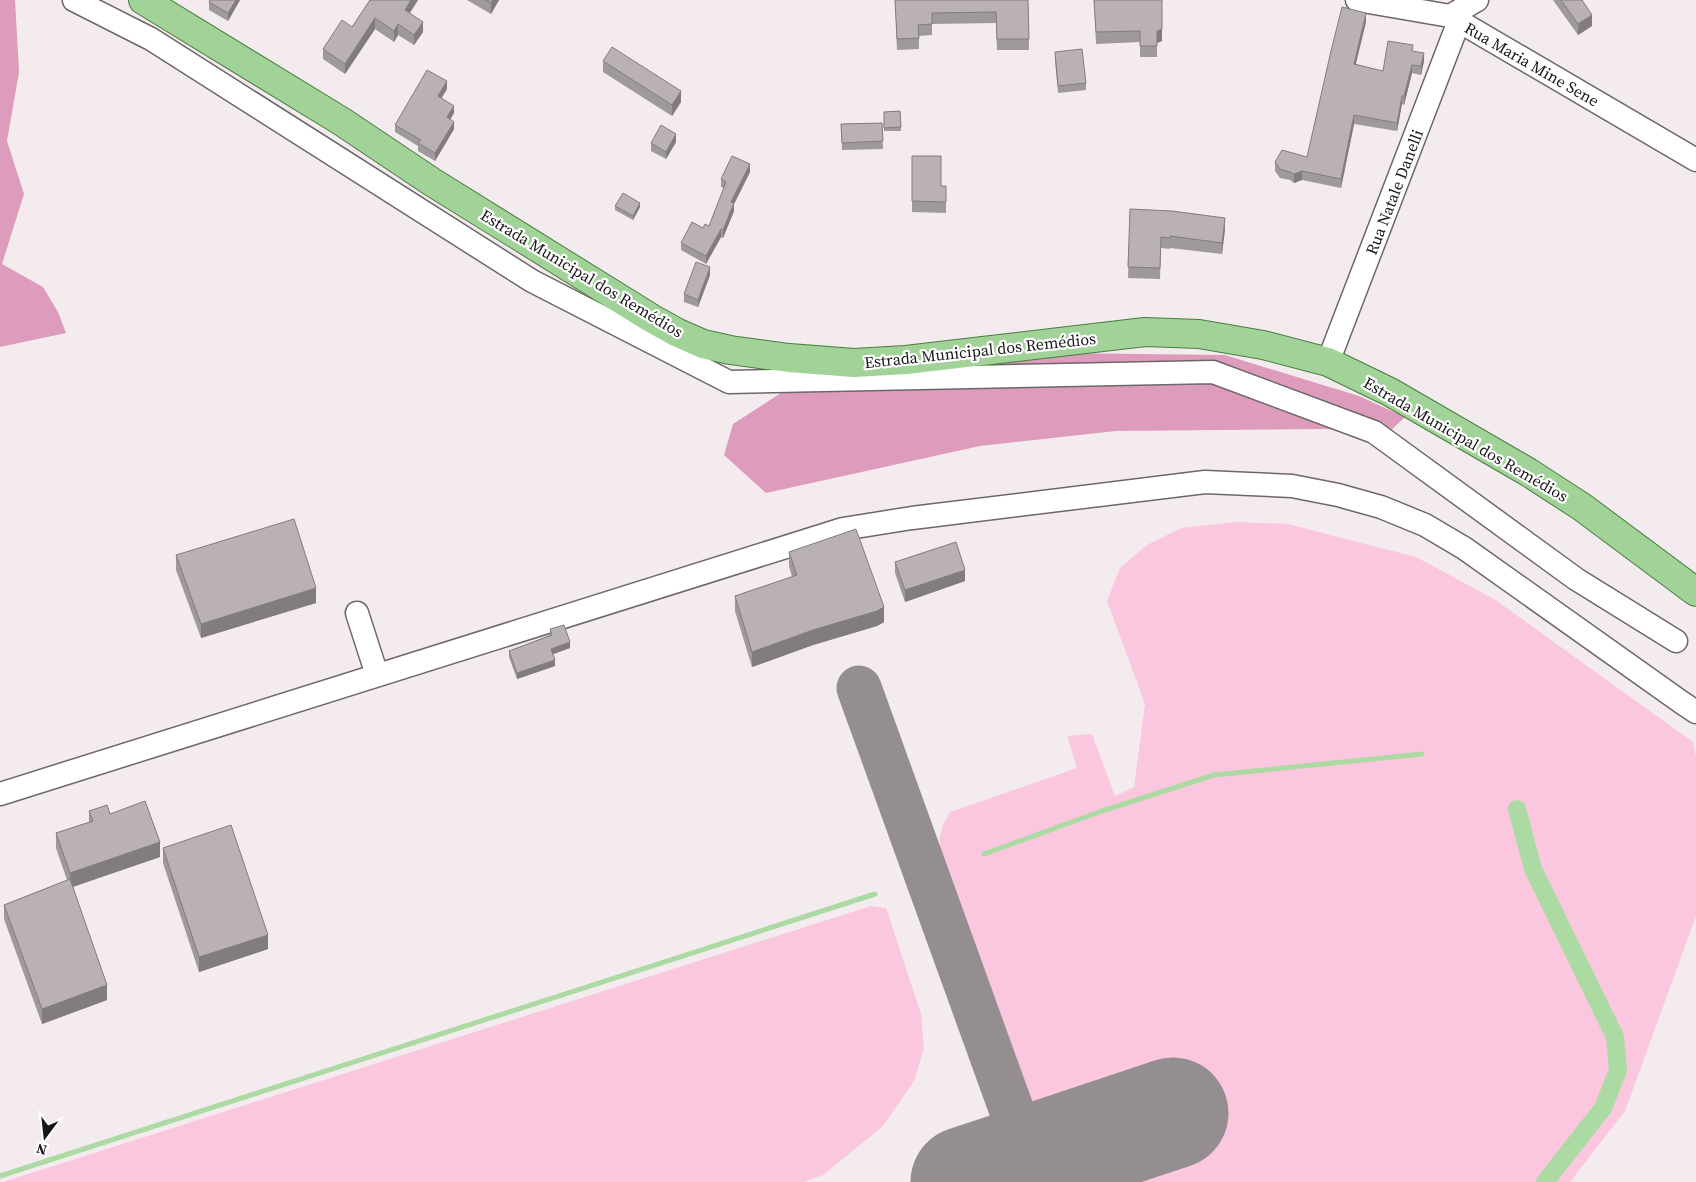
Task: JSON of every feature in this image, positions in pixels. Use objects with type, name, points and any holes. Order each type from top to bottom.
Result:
[{"type":"main road","name":"Estrada Municipal dos Remédios","points":[[144,0],[341,121],[432,182],[651,318],[703,344],[730,350],[789,358],[854,363],[906,360],[1145,332],[1199,334],[1262,345],[1328,362],[1390,392],[1528,472],[1582,507],[1696,592]]},
{"type":"street","points":[[74,0],[151,39],[532,281],[729,382],[1213,372],[1374,432],[1576,579],[1676,641]]},
{"type":"street","name":"Rua Maria Mine Sene","points":[[1357,0],[1455,18],[1696,160]]},
{"type":"street","points":[[1455,18],[1477,0]]},
{"type":"street","name":"Rua Natale Danelli","points":[[1328,362],[1455,18]]},
{"type":"street","points":[[0,794],[843,530],[912,518],[1205,482],[1292,486],[1338,495],[1381,507],[1425,525],[1464,548],[1691,710]]},
{"type":"street","points":[[357,613],[377,675]]},
{"type":"shaded area","points":[[0,0],[15,0],[19,72],[7,141],[24,194],[2,264],[43,287],[58,312],[66,333],[0,347]]},
{"type":"shaded area","points":[[1057,353],[1225,355],[1359,396],[1405,417],[1388,433],[1325,429],[1116,431],[980,446],[766,493],[724,455],[733,424],[781,393],[890,374]]},
{"type":"shaded area","points":[[1236,522],[1288,524],[1416,557],[1494,599],[1693,742],[1696,757],[1696,916],[1625,1111],[1570,1182],[1137,1182],[1189,1165],[1157,1065],[1029,1107],[941,856],[940,838],[942,828],[950,812],[1077,768],[1067,736],[1092,734],[1115,796],[1134,787],[1145,704],[1107,601],[1120,568],[1147,545],[1181,528]]},
{"type":"shaded area","points":[[871,906],[886,908],[921,1014],[924,1048],[914,1081],[883,1126],[823,1175],[803,1182],[3,1182]]},
{"type":"building","points":[[210,0],[236,0],[228,13],[209,2]]},
{"type":"building","points":[[370,0],[411,0],[405,10],[423,22],[414,35],[398,24],[394,31],[375,18],[345,64],[323,49],[342,20],[352,27]]},
{"type":"building","points":[[895,0],[1028,0],[1029,39],[997,39],[996,12],[932,13],[932,24],[918,25],[919,38],[897,39]]},
{"type":"building","points":[[1094,0],[1162,0],[1162,29],[1157,31],[1157,46],[1140,46],[1140,31],[1096,32]]},
{"type":"building","points":[[1561,0],[1582,0],[1592,15],[1578,24]]},
{"type":"building","points":[[1342,7],[1366,13],[1354,64],[1383,71],[1388,41],[1413,45],[1412,51],[1424,53],[1421,66],[1412,65],[1404,96],[1402,96],[1397,123],[1354,115],[1341,179],[1302,171],[1294,174],[1280,169],[1275,162],[1282,150],[1307,157]]},
{"type":"building","points":[[612,47],[681,91],[672,105],[603,61]]},
{"type":"building","points":[[1082,49],[1086,83],[1058,86],[1055,52]]},
{"type":"building","points":[[427,70],[447,81],[438,96],[454,106],[447,117],[454,122],[435,153],[418,143],[421,140],[395,125]]},
{"type":"building","points":[[900,111],[901,127],[884,128],[884,112]]},
{"type":"building","points":[[882,123],[883,141],[842,143],[841,124]]},
{"type":"building","points":[[661,125],[676,134],[666,152],[651,143]]},
{"type":"building","points":[[732,156],[750,164],[731,202],[734,203],[723,230],[721,229],[706,256],[681,243],[692,222],[703,228],[705,224],[709,226],[726,182],[721,179]]},
{"type":"building","points":[[912,156],[941,156],[941,186],[946,186],[946,202],[912,201]]},
{"type":"building","points":[[623,193],[640,203],[633,216],[615,206]]},
{"type":"building","points":[[1130,209],[1172,211],[1225,218],[1222,243],[1170,236],[1170,238],[1161,237],[1160,268],[1128,267]]},
{"type":"building","points":[[696,262],[710,267],[698,300],[684,294]]},
{"type":"building","points":[[294,519],[316,588],[201,624],[176,555]]},
{"type":"building","points":[[856,529],[884,607],[877,611],[813,630],[752,652],[735,596],[797,575],[789,552]]},
{"type":"building","points":[[956,542],[965,570],[905,590],[895,562]]},
{"type":"building","points":[[564,625],[570,642],[551,649],[555,660],[517,673],[509,651],[552,635],[550,629]]},
{"type":"building","points":[[145,801],[160,842],[70,873],[56,833],[93,821],[89,811],[107,805],[110,814]]},
{"type":"building","points":[[231,825],[268,935],[199,957],[163,848]]},
{"type":"building","points":[[70,879],[107,985],[42,1009],[4,905]]},
{"type":"waterway","points":[[984,854],[1102,811],[1214,775],[1422,754]]},
{"type":"waterway","points":[[1517,809],[1533,869],[1615,1037],[1618,1070],[1603,1108],[1545,1182]]},
{"type":"waterway","points":[[0,1176],[875,894]]},
{"type":"taxiway","points":[[859,688],[1030,1161]]},
{"type":"runway","points":[[966,1182],[1173,1113]]}]
